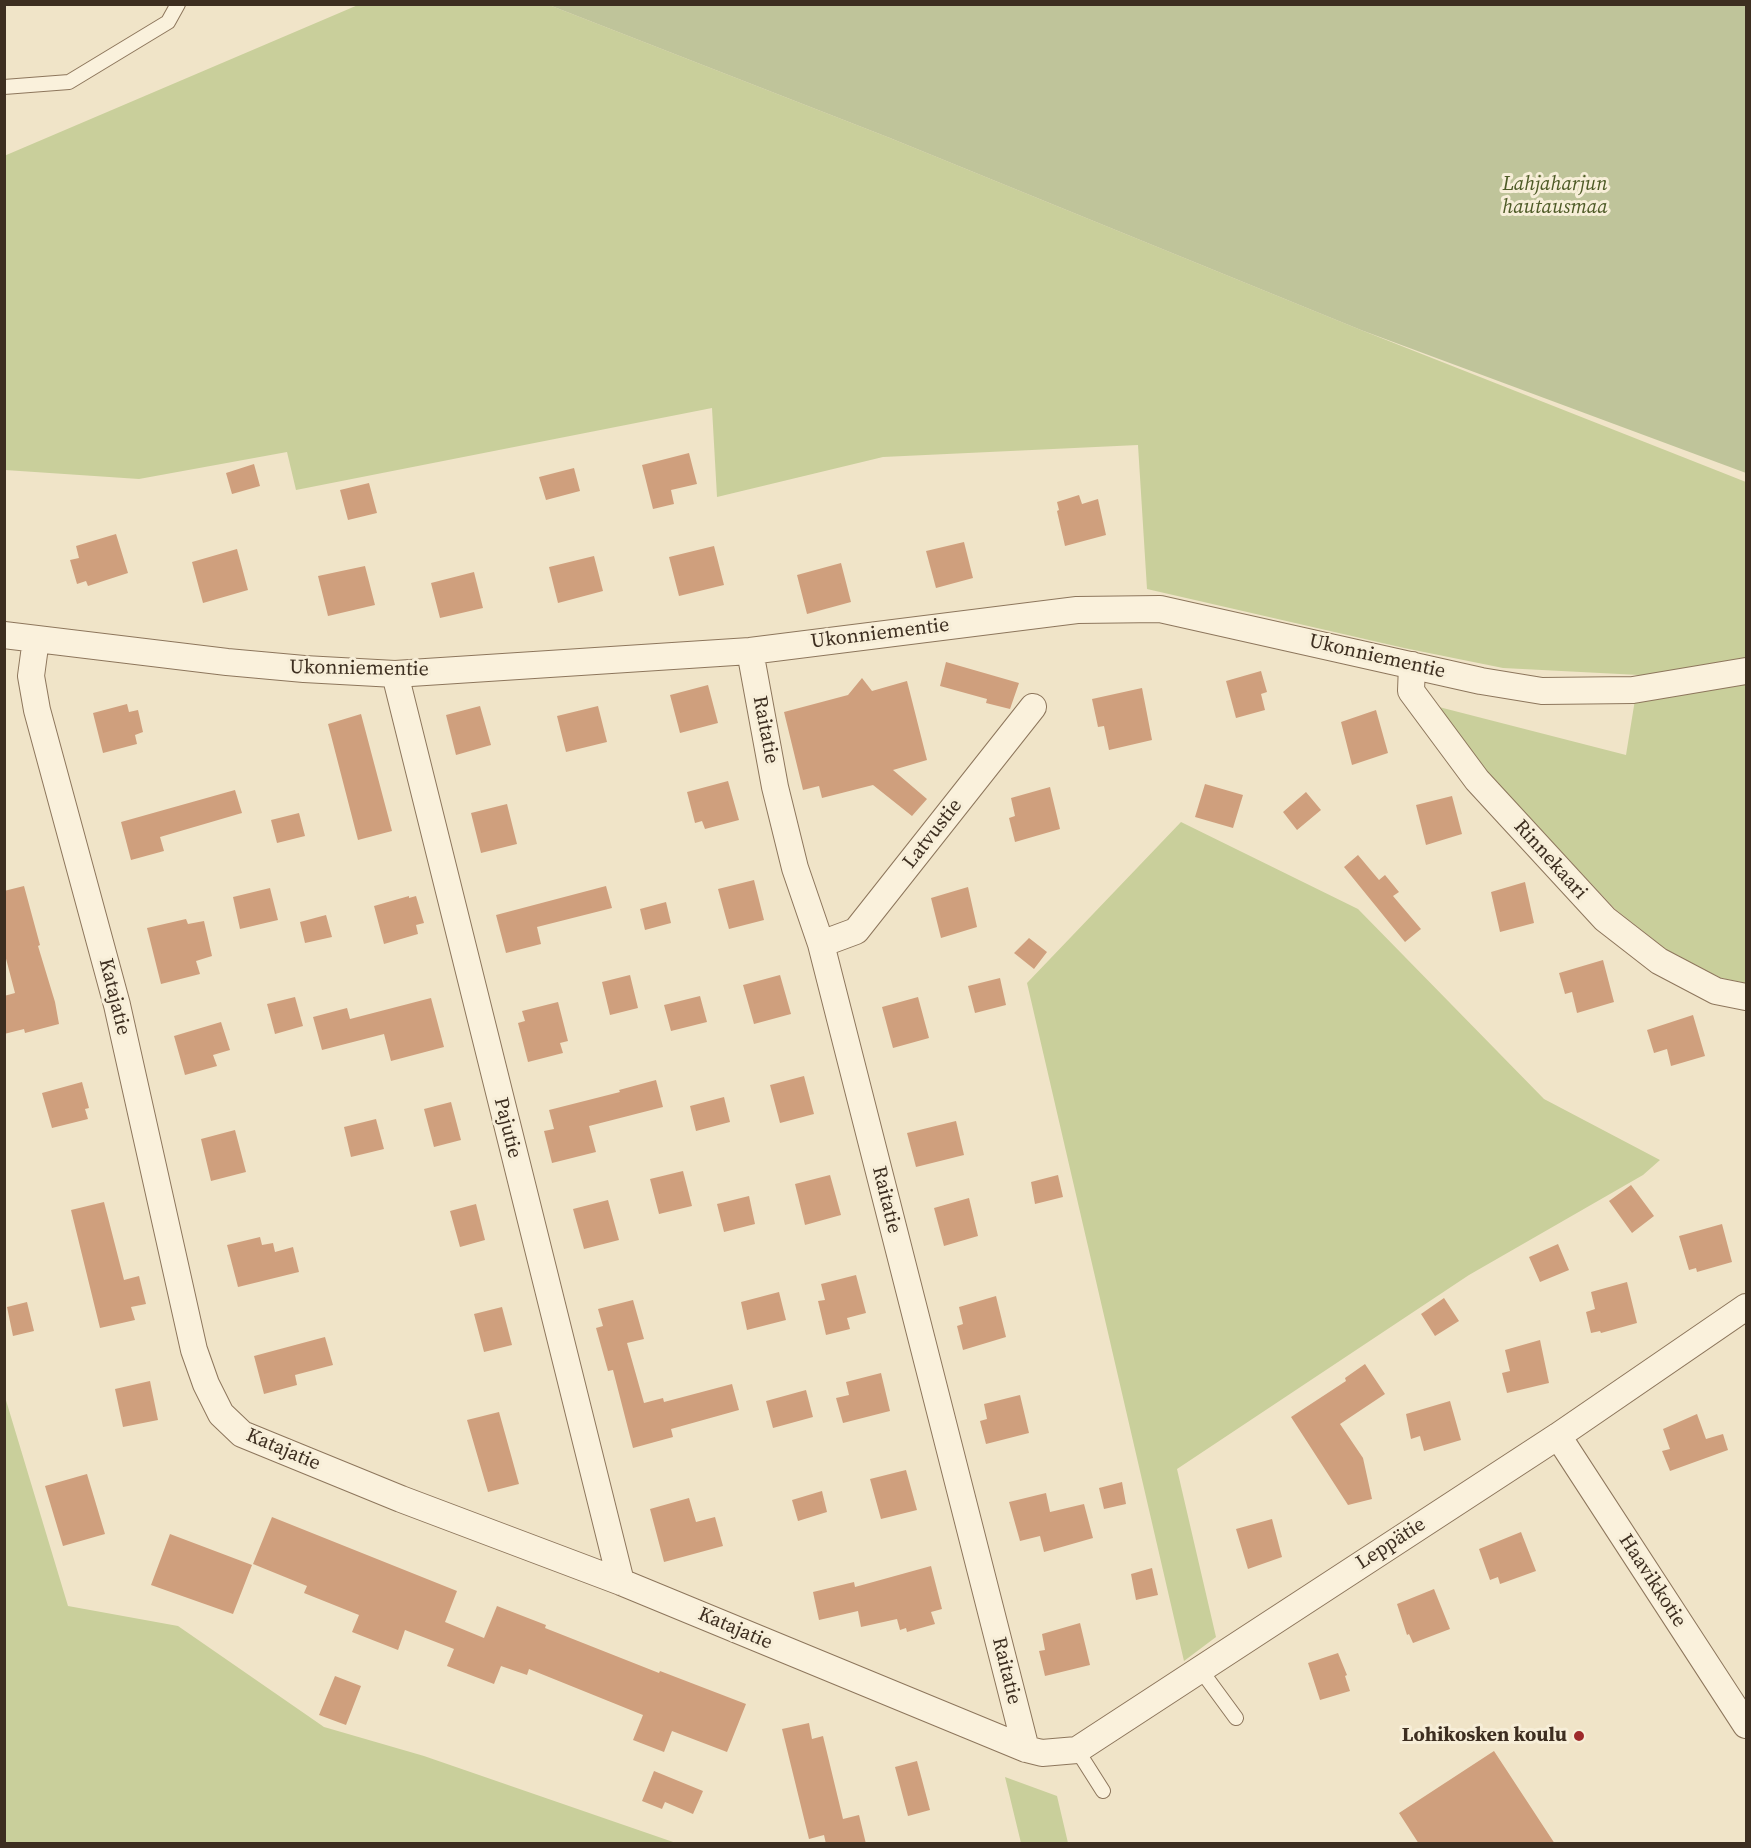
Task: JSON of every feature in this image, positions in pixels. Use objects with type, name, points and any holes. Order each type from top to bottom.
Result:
[{"type":"street","name":"Ukonniementie","points":[[4,635],[227,662],[394,674],[750,651],[1077,610],[1160,609],[1481,681],[1542,691],[1633,690],[1746,671]]},
{"type":"street","name":"Katajatie","points":[[36,639],[31,676],[38,710],[117,1005],[194,1350],[206,1384],[221,1414],[242,1434],[401,1499],[621,1582],[1026,1749]]},
{"type":"street","name":"Raitatie","points":[[750,651],[775,787],[795,868],[820,944],[1026,1749]]},
{"type":"street","name":"Rinnekaari","points":[[1412,665],[1411,691],[1478,780],[1605,919],[1659,961],[1716,991],[1746,997]]},
{"type":"street","name":"Pajutie","points":[[394,674],[621,1582]]},
{"type":"street","name":"Latvustie","points":[[820,944],[856,931],[1033,707]]},
{"type":"street","name":"Leppätie","points":[[1026,1749],[1042,1753],[1077,1750],[1558,1436],[1746,1307]]},
{"type":"street","name":"Haavikkotie","points":[[1558,1436],[1746,1725]]},
{"type":"lane","points":[[4,87],[69,82],[168,22],[178,4]]},
{"type":"lane","points":[[1200,1669],[1236,1718]]},
{"type":"lane","points":[[1077,1750],[1102,1791]]},
{"type":"green space","points":[[358,5],[549,5],[890,138],[1361,330],[1746,482],[1746,983],[1721,978],[1667,950],[1615,909],[1487,772],[1439,707],[1626,755],[1639,675],[1503,668],[1404,648],[1147,589],[1138,445],[883,457],[717,497],[712,408],[296,490],[287,452],[139,479],[5,470],[4,156]]},
{"type":"green space","name":"Lahjaharjun hautausmaa","points":[[549,5],[1746,5],[1746,473],[1361,330],[890,138]]},
{"type":"green space","points":[[1181,822],[1358,909],[1544,1099],[1660,1160],[1643,1175],[1469,1275],[1177,1469],[1216,1637],[1184,1661],[1027,983]]},
{"type":"green space","points":[[5,1397],[68,1606],[178,1626],[324,1727],[424,1756],[676,1843],[5,1843]]},
{"type":"green space","points":[[1005,1777],[1057,1796],[1068,1843],[1021,1843]]},
{"type":"building","points":[[689,453],[697,484],[671,490],[674,504],[653,509],[642,465]]},
{"type":"building","points":[[254,464],[260,486],[232,494],[226,473]]},
{"type":"building","points":[[574,468],[580,491],[546,500],[539,477]]},
{"type":"building","points":[[369,483],[377,513],[348,520],[340,490]]},
{"type":"building","points":[[1079,495],[1082,504],[1098,499],[1106,535],[1065,546],[1057,502]]},
{"type":"building","points":[[116,534],[128,573],[88,586],[86,581],[77,584],[70,560],[79,558],[76,546]]},
{"type":"building","points":[[964,542],[973,578],[936,588],[926,551]]},
{"type":"building","points":[[714,546],[724,585],[679,596],[669,557]]},
{"type":"building","points":[[237,549],[248,590],[203,603],[192,562]]},
{"type":"building","points":[[594,556],[603,591],[558,603],[549,567]]},
{"type":"building","points":[[841,563],[851,602],[807,614],[797,575]]},
{"type":"building","points":[[365,566],[375,605],[328,616],[318,576]]},
{"type":"building","points":[[474,572],[483,608],[440,618],[431,583]]},
{"type":"building","points":[[946,662],[1019,683],[1010,709],[986,703],[987,699],[940,686]]},
{"type":"building","points":[[1261,671],[1267,692],[1261,694],[1265,710],[1236,718],[1226,681]]},
{"type":"building","points":[[862,678],[872,691],[907,681],[927,760],[893,770],[927,799],[912,816],[873,785],[822,798],[819,786],[803,790],[784,712],[848,695]]},
{"type":"building","points":[[708,685],[718,723],[680,733],[670,695]]},
{"type":"building","points":[[1142,688],[1152,740],[1109,750],[1104,726],[1098,727],[1092,699]]},
{"type":"building","points":[[127,704],[129,712],[138,710],[143,732],[135,735],[137,744],[103,753],[93,713]]},
{"type":"building","points":[[480,706],[491,745],[456,755],[446,715]]},
{"type":"building","points":[[598,706],[607,742],[566,752],[557,716]]},
{"type":"building","points":[[1376,710],[1388,753],[1352,765],[1341,722]]},
{"type":"building","points":[[361,714],[392,831],[358,840],[328,724]]},
{"type":"building","points":[[728,781],[739,820],[705,829],[702,821],[695,823],[687,792]]},
{"type":"building","points":[[1205,784],[1243,795],[1233,828],[1195,817]]},
{"type":"building","points":[[1050,787],[1060,829],[1015,842],[1009,818],[1015,816],[1011,798]]},
{"type":"building","points":[[235,790],[242,813],[160,837],[164,851],[131,860],[121,822]]},
{"type":"building","points":[[1306,792],[1321,810],[1297,830],[1283,812]]},
{"type":"building","points":[[1452,796],[1462,834],[1426,845],[1416,805]]},
{"type":"building","points":[[507,804],[517,844],[481,853],[471,813]]},
{"type":"building","points":[[299,813],[305,836],[277,843],[271,820]]},
{"type":"building","points":[[1358,855],[1379,880],[1385,875],[1399,892],[1393,896],[1421,929],[1405,942],[1344,867]]},
{"type":"building","points":[[754,880],[764,920],[729,929],[718,889]]},
{"type":"building","points":[[1525,882],[1534,923],[1500,932],[1491,892]]},
{"type":"building","points":[[24,886],[59,1024],[25,1033],[24,1029],[4,1034],[4,996],[15,993],[4,951],[4,891]]},
{"type":"building","points":[[606,886],[612,908],[537,927],[541,944],[506,953],[496,915]]},
{"type":"building","points":[[968,887],[977,927],[941,938],[931,898]]},
{"type":"building","points":[[270,888],[278,920],[240,929],[233,897]]},
{"type":"building","points":[[409,896],[409,898],[416,896],[424,923],[416,925],[418,934],[384,944],[374,906]]},
{"type":"building","points":[[666,902],[671,923],[645,930],[640,909]]},
{"type":"building","points":[[326,915],[332,937],[305,943],[300,922]]},
{"type":"building","points":[[186,919],[188,924],[204,921],[212,956],[196,961],[200,974],[161,984],[147,928]]},
{"type":"building","points":[[1029,938],[1047,952],[1034,969],[1014,953]]},
{"type":"building","points":[[1603,960],[1614,1002],[1577,1013],[1572,992],[1565,994],[1559,973]]},
{"type":"building","points":[[630,975],[638,1008],[610,1015],[602,982]]},
{"type":"building","points":[[780,975],[791,1014],[754,1024],[743,985]]},
{"type":"building","points":[[1000,978],[1006,1005],[975,1013],[968,986]]},
{"type":"building","points":[[700,996],[707,1022],[671,1031],[664,1005]]},
{"type":"building","points":[[295,997],[303,1026],[275,1034],[267,1004]]},
{"type":"building","points":[[918,997],[929,1038],[893,1048],[882,1007]]},
{"type":"building","points":[[431,998],[444,1047],[391,1061],[384,1034],[322,1050],[313,1017],[347,1008],[350,1019]]},
{"type":"building","points":[[558,1002],[568,1041],[560,1043],[563,1053],[528,1062],[518,1023],[525,1021],[522,1011]]},
{"type":"building","points":[[1693,1015],[1705,1056],[1671,1066],[1667,1049],[1654,1053],[1647,1030]]},
{"type":"building","points":[[221,1022],[230,1050],[213,1055],[217,1066],[185,1075],[174,1036]]},
{"type":"building","points":[[804,1076],[814,1114],[780,1123],[770,1085]]},
{"type":"building","points":[[656,1080],[663,1107],[589,1126],[596,1152],[552,1163],[544,1131],[554,1129],[549,1110],[620,1092],[619,1090]]},
{"type":"building","points":[[82,1082],[89,1108],[85,1109],[88,1119],[52,1128],[42,1093]]},
{"type":"building","points":[[724,1097],[730,1122],[696,1131],[690,1106]]},
{"type":"building","points":[[451,1102],[461,1140],[434,1147],[424,1109]]},
{"type":"building","points":[[376,1119],[384,1149],[351,1157],[344,1127]]},
{"type":"building","points":[[956,1121],[964,1155],[916,1167],[907,1133]]},
{"type":"building","points":[[235,1130],[246,1172],[211,1181],[201,1139]]},
{"type":"building","points":[[683,1171],[692,1206],[659,1214],[650,1179]]},
{"type":"building","points":[[830,1175],[841,1215],[805,1225],[795,1184]]},
{"type":"building","points":[[1058,1175],[1063,1197],[1035,1204],[1031,1182]]},
{"type":"building","points":[[1631,1185],[1654,1216],[1632,1233],[1609,1201]]},
{"type":"building","points":[[749,1196],[755,1224],[724,1232],[717,1204]]},
{"type":"building","points":[[969,1198],[978,1236],[944,1246],[934,1208]]},
{"type":"building","points":[[608,1200],[619,1240],[584,1249],[573,1209]]},
{"type":"building","points":[[104,1202],[124,1280],[139,1276],[146,1304],[131,1307],[135,1320],[100,1328],[71,1210]]},
{"type":"building","points":[[476,1204],[485,1240],[460,1247],[450,1211]]},
{"type":"building","points":[[1722,1224],[1732,1262],[1697,1272],[1696,1268],[1689,1270],[1679,1236]]},
{"type":"building","points":[[260,1237],[262,1245],[273,1243],[275,1252],[293,1247],[299,1272],[238,1287],[227,1245]]},
{"type":"building","points":[[1558,1244],[1569,1270],[1540,1282],[1529,1257]]},
{"type":"building","points":[[856,1275],[866,1313],[847,1318],[850,1329],[826,1335],[818,1301],[825,1300],[821,1284]]},
{"type":"building","points":[[1627,1282],[1637,1323],[1601,1333],[1600,1331],[1591,1333],[1586,1312],[1595,1309],[1591,1292]]},
{"type":"building","points":[[779,1292],[786,1320],[747,1330],[741,1302]]},
{"type":"building","points":[[996,1296],[1006,1337],[963,1350],[957,1326],[963,1324],[959,1307]]},
{"type":"building","points":[[1444,1298],[1459,1321],[1435,1336],[1421,1314]]},
{"type":"building","points":[[633,1300],[644,1339],[627,1343],[644,1403],[663,1398],[664,1402],[732,1384],[739,1410],[671,1429],[673,1437],[633,1448],[613,1370],[608,1371],[596,1328],[603,1326],[598,1309]]},
{"type":"building","points":[[27,1302],[34,1331],[13,1336],[7,1307]]},
{"type":"building","points":[[502,1307],[512,1345],[484,1352],[474,1314]]},
{"type":"building","points":[[325,1337],[333,1365],[295,1375],[297,1385],[264,1394],[254,1356]]},
{"type":"building","points":[[1540,1340],[1549,1383],[1507,1393],[1502,1373],[1510,1371],[1505,1350]]},
{"type":"building","points":[[1365,1364],[1385,1394],[1340,1424],[1363,1458],[1372,1499],[1348,1505],[1291,1417],[1346,1381],[1345,1378]]},
{"type":"building","points":[[881,1373],[890,1411],[843,1423],[836,1398],[849,1395],[846,1382]]},
{"type":"building","points":[[150,1381],[158,1420],[123,1427],[115,1389]]},
{"type":"building","points":[[806,1390],[813,1417],[773,1428],[766,1401]]},
{"type":"building","points":[[1020,1395],[1029,1433],[986,1444],[980,1421],[987,1419],[984,1404]]},
{"type":"building","points":[[1450,1401],[1461,1440],[1424,1451],[1420,1436],[1411,1439],[1406,1414]]},
{"type":"building","points":[[499,1412],[519,1484],[488,1492],[467,1420]]},
{"type":"building","points":[[1697,1414],[1706,1439],[1723,1434],[1728,1450],[1670,1471],[1662,1451],[1670,1449],[1663,1429]]},
{"type":"building","points":[[906,1470],[917,1510],[881,1519],[870,1479]]},
{"type":"building","points":[[87,1474],[105,1534],[63,1546],[45,1486]]},
{"type":"building","points":[[1122,1482],[1126,1504],[1104,1509],[1099,1488]]},
{"type":"building","points":[[822,1491],[827,1512],[798,1521],[792,1500]]},
{"type":"building","points":[[1046,1493],[1050,1512],[1084,1504],[1093,1538],[1044,1552],[1040,1536],[1020,1541],[1009,1502]]},
{"type":"building","points":[[689,1498],[696,1522],[715,1517],[723,1546],[664,1562],[650,1509]]},
{"type":"building","points":[[272,1517],[457,1591],[445,1622],[484,1638],[497,1606],[546,1625],[545,1628],[659,1673],[660,1671],[746,1704],[727,1752],[672,1731],[664,1752],[633,1740],[643,1715],[529,1669],[527,1675],[501,1666],[494,1684],[447,1666],[454,1649],[405,1630],[398,1650],[352,1632],[359,1615],[304,1593],[307,1586],[253,1564]]},
{"type":"building","points":[[1272,1519],[1282,1557],[1248,1569],[1236,1529]]},
{"type":"building","points":[[1521,1532],[1536,1571],[1500,1584],[1498,1577],[1490,1580],[1479,1549]]},
{"type":"building","points":[[170,1534],[252,1565],[233,1614],[151,1585]]},
{"type":"building","points":[[931,1566],[942,1609],[931,1612],[935,1624],[907,1632],[906,1628],[900,1630],[897,1619],[861,1627],[858,1611],[819,1620],[813,1592],[854,1582],[855,1587]]},
{"type":"building","points":[[1152,1568],[1158,1595],[1136,1600],[1131,1574]]},
{"type":"building","points":[[1434,1589],[1450,1629],[1413,1643],[1409,1634],[1407,1635],[1397,1604]]},
{"type":"building","points":[[1080,1623],[1090,1665],[1045,1676],[1039,1651],[1045,1650],[1042,1634]]},
{"type":"building","points":[[1338,1653],[1347,1675],[1345,1676],[1350,1691],[1320,1700],[1308,1663]]},
{"type":"building","points":[[335,1676],[361,1686],[346,1725],[319,1715]]},
{"type":"building","points":[[809,1723],[812,1739],[823,1736],[843,1819],[859,1815],[866,1844],[826,1844],[824,1835],[809,1839],[782,1729]]},
{"type":"building","name":"Lohikosken koulu","points":[[1494,1751],[1555,1844],[1419,1844],[1399,1813]]},
{"type":"building","points":[[917,1761],[930,1810],[908,1816],[895,1767]]},
{"type":"building","points":[[654,1771],[703,1791],[693,1814],[665,1802],[662,1809],[642,1801]]},
{"type":"place","name":"Lohikosken koulu","points":[[1579,1736]]}]
